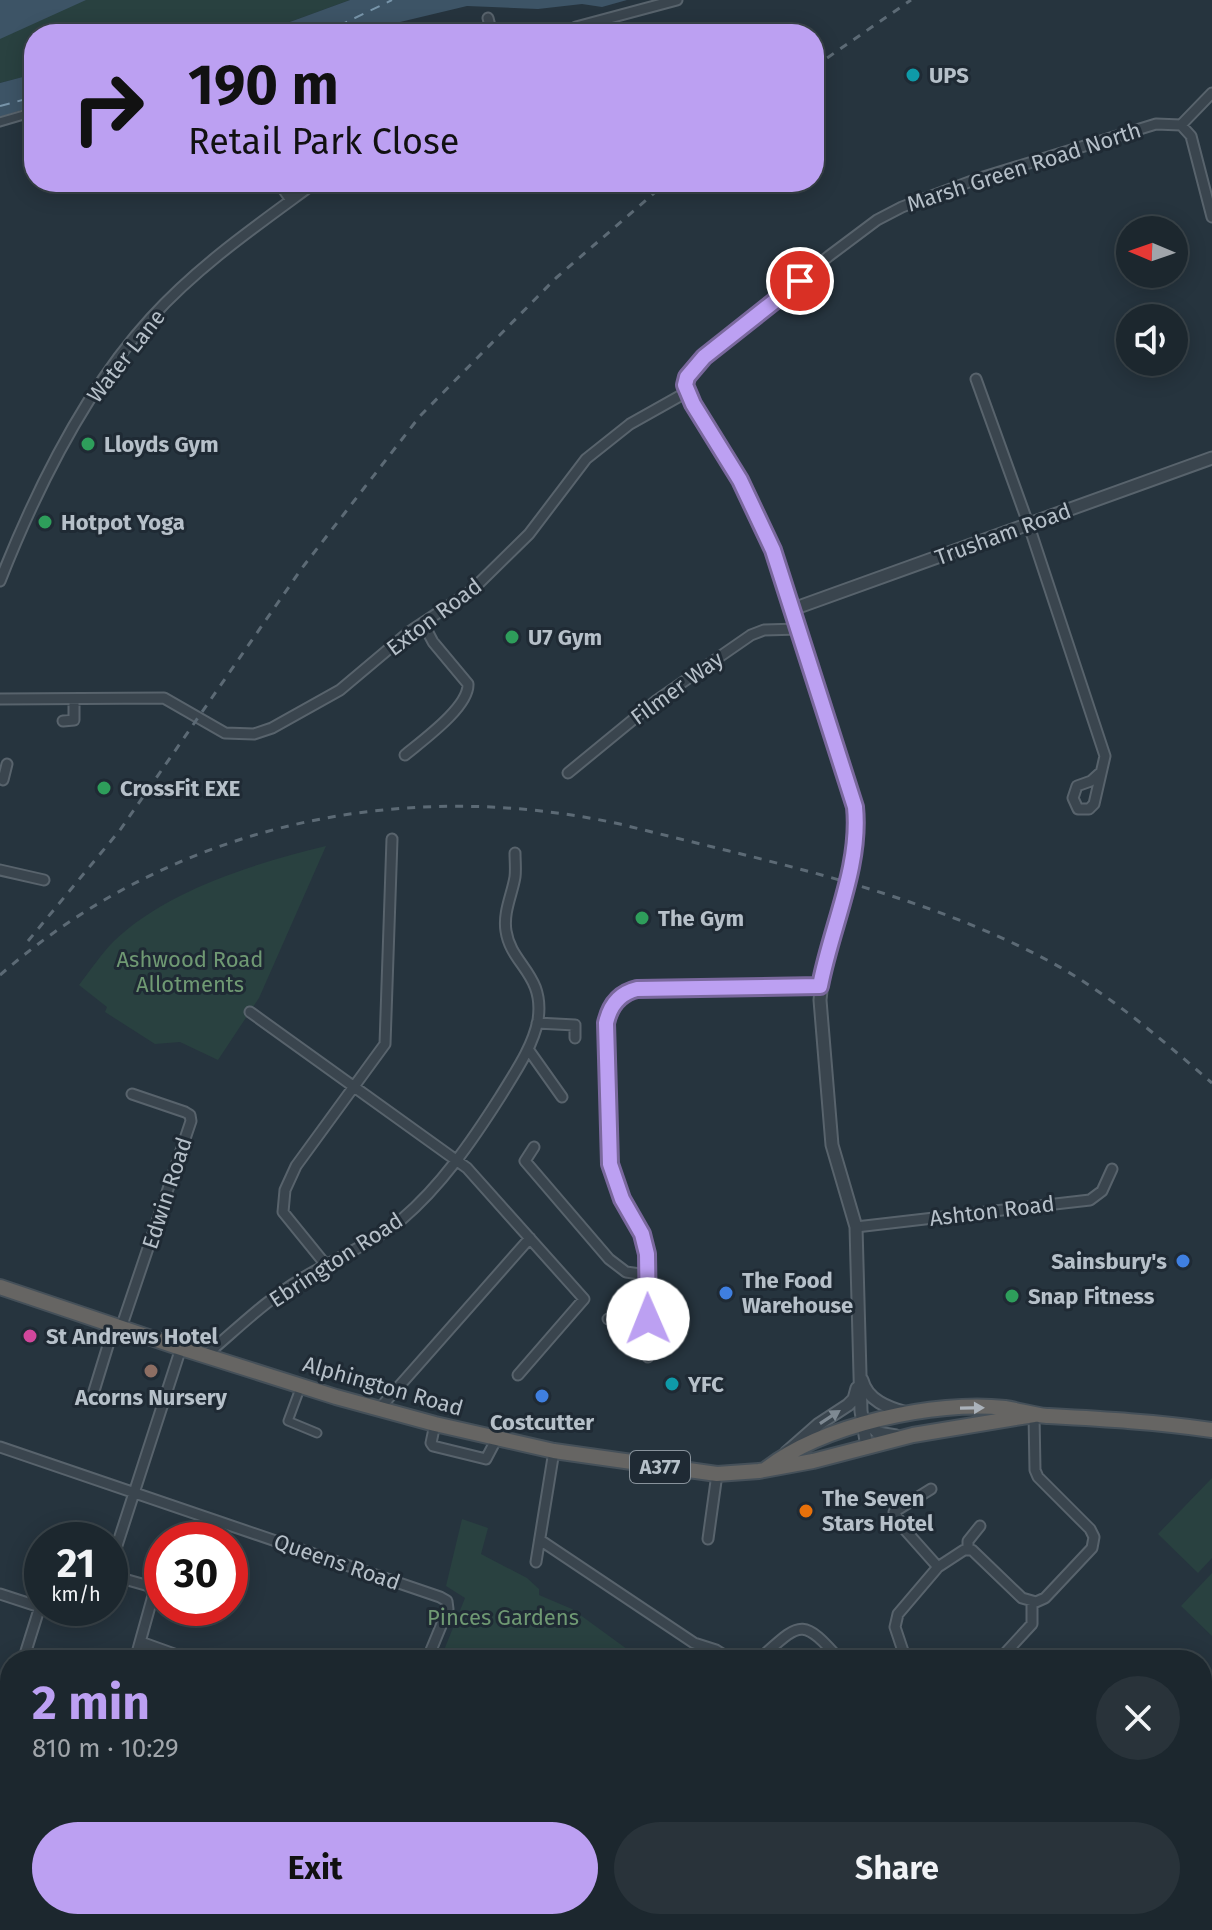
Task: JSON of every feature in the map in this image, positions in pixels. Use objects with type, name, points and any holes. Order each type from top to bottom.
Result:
[{"type":"highway","name":"Alphington Road","points":[[0,1287],[301,1386],[496,1440],[717,1474],[765,1470],[913,1435],[1034,1415]]},
{"type":"highway","name":"Alphington Road","points":[[765,1470],[782,1456],[864,1419],[937,1409],[1004,1408],[1034,1415],[1212,1430]]},
{"type":"street","points":[[593,24],[677,0]]},
{"type":"street","points":[[488,18],[490,24]]},
{"type":"street","points":[[1212,93],[1181,125],[1191,136],[1212,217]]},
{"type":"street","points":[[0,122],[24,115]]},
{"type":"street","name":"Marsh Green Road North","points":[[687,392],[687,377],[704,357],[877,220],[902,207],[977,179],[1108,138],[1156,124],[1181,125]]},
{"type":"street","points":[[285,192],[291,200]]},
{"type":"street","name":"Water Lane","points":[[0,581],[42,489],[97,386],[152,317],[223,252],[302,192]]},
{"type":"street","points":[[976,379],[1029,526],[1105,756],[1101,772]]},
{"type":"street","points":[[687,392],[740,480],[773,550],[844,769],[856,822],[852,861],[820,986],[832,1145],[856,1227],[860,1367],[867,1447]]},
{"type":"street","name":"Exton Road","points":[[74,700],[164,698],[225,733],[254,734],[272,728],[340,690],[423,623],[463,598],[548,512],[586,459],[630,424],[687,392]]},
{"type":"street","name":"Trusham Road","points":[[793,609],[1212,458]]},
{"type":"street","points":[[405,755],[460,706],[468,691],[468,684],[433,642],[423,623]]},
{"type":"street","name":"Filmer Way","points":[[568,773],[657,700],[751,635],[764,630],[799,629]]},
{"type":"street","points":[[0,699],[74,700],[74,720],[63,721]]},
{"type":"street","points":[[1,783],[7,764]]},
{"type":"street","points":[[326,1265],[283,1212],[282,1202],[296,1166],[385,1044],[392,839]]},
{"type":"street","name":"Ebrington Road","points":[[206,1355],[272,1299],[396,1223],[437,1184],[494,1107],[528,1049],[539,1008],[533,979],[514,952],[506,930],[515,877],[515,853]]},
{"type":"street","points":[[0,870],[44,880]]},
{"type":"street","points":[[648,1357],[647,1254],[642,1234],[622,1199],[610,1164],[606,1023],[614,1004],[623,994],[637,989],[820,986]]},
{"type":"street","points":[[250,1012],[457,1159],[584,1299],[518,1375]]},
{"type":"street","points":[[537,1023],[575,1025],[575,1038]]},
{"type":"street","points":[[528,1049],[562,1097]]},
{"type":"street","name":"Edwin Road","points":[[118,1327],[191,1121],[190,1115],[185,1112],[132,1094]]},
{"type":"street","points":[[534,1147],[525,1161],[609,1259],[626,1272],[647,1275]]},
{"type":"street","name":"Ashton Road","points":[[856,1227],[1090,1200],[1102,1191],[1112,1169]]},
{"type":"street","points":[[379,1409],[530,1238]]},
{"type":"street","points":[[608,1319],[648,1319]]},
{"type":"street","points":[[94,1391],[118,1327]]},
{"type":"street","points":[[125,1522],[181,1348]]},
{"type":"street","points":[[860,1367],[864,1387],[872,1397],[908,1414]]},
{"type":"street","points":[[782,1456],[795,1442],[854,1399],[860,1367]]},
{"type":"street","points":[[301,1386],[288,1421],[317,1433]]},
{"type":"street","points":[[968,1549],[1022,1598],[1032,1602],[1045,1598],[1092,1548],[1094,1541],[1090,1529],[1038,1477],[1035,1470],[1034,1415]]},
{"type":"street","points":[[864,1419],[878,1433],[913,1435]]},
{"type":"street","points":[[435,1424],[433,1446],[486,1459],[496,1440]]},
{"type":"street","name":"Queens Road","points":[[0,1447],[447,1601],[448,1609],[431,1650]]},
{"type":"street","points":[[536,1562],[554,1451]]},
{"type":"street","points":[[708,1539],[717,1474]]},
{"type":"street","points":[[931,1489],[894,1512],[906,1531],[938,1567]]},
{"type":"street","points":[[968,1549],[968,1541],[980,1526]]},
{"type":"street","points":[[540,1540],[694,1643],[716,1650]]},
{"type":"street","points":[[903,1650],[895,1627],[896,1619],[938,1567],[968,1549]]},
{"type":"street","points":[[128,1580],[149,1586],[154,1592],[138,1650]]},
{"type":"street","points":[[0,1594],[24,1600]]},
{"type":"street","points":[[1008,1650],[1032,1624],[1032,1602]]},
{"type":"street","points":[[26,1650],[34,1626]]},
{"type":"street","points":[[770,1650],[801,1628],[815,1632],[831,1650]]},
{"type":"street","points":[[141,1642],[163,1650]]},
{"type":"green space","points":[[0,0],[350,0],[284,24],[24,24],[24,77],[0,83]]},
{"type":"green space","name":"Ashwood Road Allotments","points":[[326,846],[259,998],[218,1060],[180,1042],[155,1044],[105,1012],[107,1007],[79,985],[114,941],[160,907],[242,870]]},
{"type":"green space","points":[[1212,1478],[1212,1558],[1198,1573],[1158,1534]]},
{"type":"green space","name":"Pinces Gardens","points":[[462,1519],[488,1528],[481,1554],[527,1578],[539,1589],[539,1595],[572,1609],[628,1650],[444,1650],[465,1598],[446,1586]]},
{"type":"green space","points":[[1212,1573],[1212,1636],[1181,1606]]},
{"type":"water","points":[[0,0],[86,0],[33,24],[24,24],[24,28],[0,39]]},
{"type":"water","points":[[350,0],[627,0],[602,7],[582,4],[538,9],[467,6],[392,24],[284,24]]},
{"type":"water","points":[[24,77],[24,109],[0,117],[0,83]]},
{"type":"ferry route","points":[[343,24],[392,0]]},
{"type":"ferry route","points":[[0,106],[24,100]]},
{"type":"railway","points":[[824,60],[911,0]]},
{"type":"railway","points":[[28,941],[120,830],[302,568],[420,416],[556,278],[655,192]]},
{"type":"railway","points":[[0,975],[67,923],[138,881],[213,849],[292,825],[372,811],[454,806],[537,811],[620,824],[784,865],[945,914],[1047,960],[1091,986],[1212,1083]]},
{"type":"place","name":"UPS","points":[[913,75]]},
{"type":"place","name":"Lloyds Gym","points":[[88,444]]},
{"type":"place","name":"Hotpot Yoga","points":[[45,522]]},
{"type":"place","name":"U7 Gym","points":[[512,637]]},
{"type":"place","name":"CrossFit EXE","points":[[104,788]]},
{"type":"place","name":"The Gym","points":[[642,918]]},
{"type":"place","name":"Sainsbury's","points":[[1183,1261]]},
{"type":"place","name":"The Food Warehouse","points":[[726,1293]]},
{"type":"place","name":"Snap Fitness","points":[[1012,1296]]},
{"type":"place","name":"St Andrews Hotel","points":[[30,1336]]},
{"type":"place","name":"Acorns Nursery","points":[[151,1371]]},
{"type":"place","name":"YFC","points":[[672,1384]]},
{"type":"place","name":"Costcutter","points":[[542,1396]]},
{"type":"place","name":"The Seven Stars Hotel","points":[[806,1511]]},
{"type":"route","points":[[648,1319],[647,1254],[642,1234],[622,1199],[610,1164],[606,1023],[610,1010],[623,994],[637,989],[820,986],[852,861],[855,807],[773,550],[740,480],[693,404],[685,385],[693,368],[704,357],[800,281]]}]
